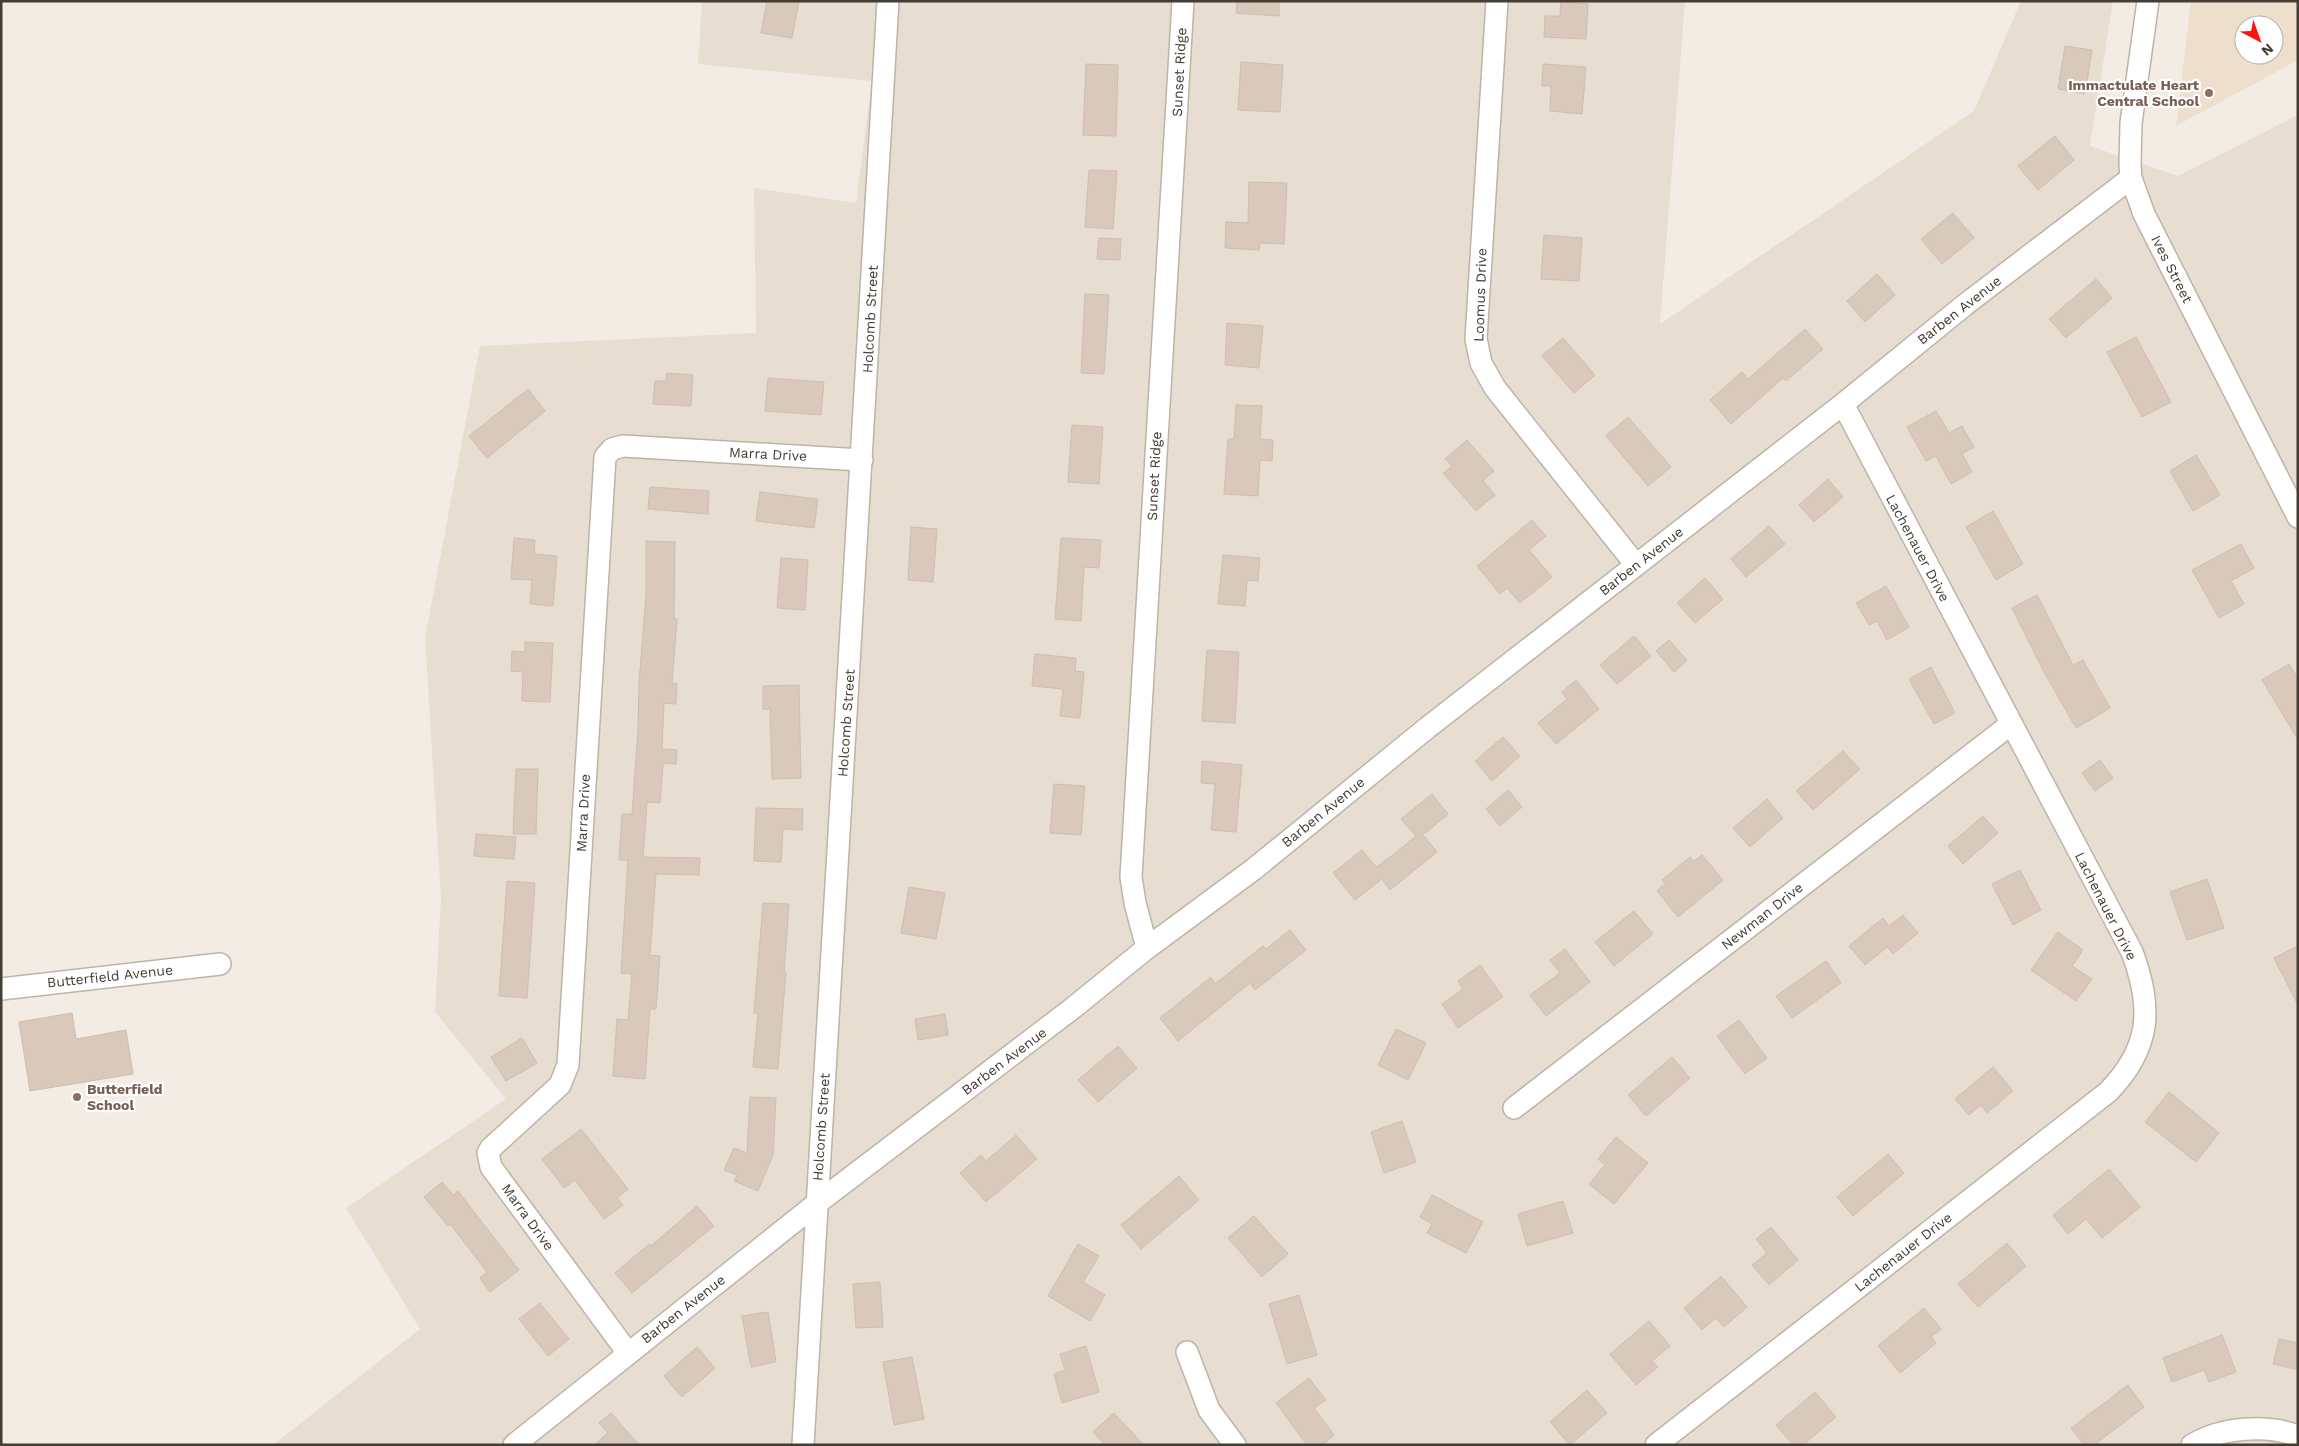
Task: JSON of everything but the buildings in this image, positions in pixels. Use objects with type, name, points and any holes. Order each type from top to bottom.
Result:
[{"type":"street","name":"Holcomb Street","points":[[804,1445],[816,1204],[888,1]]},
{"type":"street","name":"Sunset Ridge","points":[[1147,948],[1135,903],[1131,878],[1183,1]]},
{"type":"street","name":"Loomus Drive","points":[[1497,1],[1476,339],[1480,363],[1495,388],[1636,565]]},
{"type":"street","name":"Ives Street","points":[[2148,1],[2131,123],[2131,178],[2144,214],[2298,517]]},
{"type":"street","name":"Barben Avenue","points":[[514,1445],[628,1352],[816,1204],[1066,1014],[1147,948],[1254,869],[1427,728],[1843,404],[1966,304],[2131,178]]},
{"type":"street","name":"Lachenauer Drive","points":[[1656,1445],[2108,1092],[2120,1080],[2137,1054],[2143,1033],[2145,996],[2138,967],[2132,952],[1843,404]]},
{"type":"street","name":"Marra Drive","points":[[628,1352],[491,1167],[488,1153],[491,1148],[560,1085],[568,1066],[604,457],[612,448],[623,446],[862,460]]},
{"type":"street","name":"Newman Drive","points":[[1514,1108],[2011,724]]},
{"type":"street","name":"Butterfield Avenue","points":[[1,989],[220,964]]},
{"type":"street","points":[[1187,1352],[1209,1410],[1235,1445]]},
{"type":"street","points":[[2192,1445],[2217,1435],[2252,1429],[2286,1431],[2298,1436]]},
{"type":"shaded area","points":[[702,1],[1685,1],[1660,324],[1974,111],[2021,1],[2113,1],[2090,146],[2178,176],[2298,115],[2298,1445],[273,1445],[420,1329],[346,1208],[506,1099],[435,1012],[441,897],[425,638],[480,346],[756,333],[754,188],[856,203],[872,81],[698,64]]},
{"type":"shaded area","name":"Immactulate Heart Central School","points":[[2191,1],[2298,1],[2298,60],[2176,126]]},
{"type":"place","name":"Immactulate Heart Central School","points":[[2209,93]]},
{"type":"place","name":"Butterfield School","points":[[77,1097]]}]
